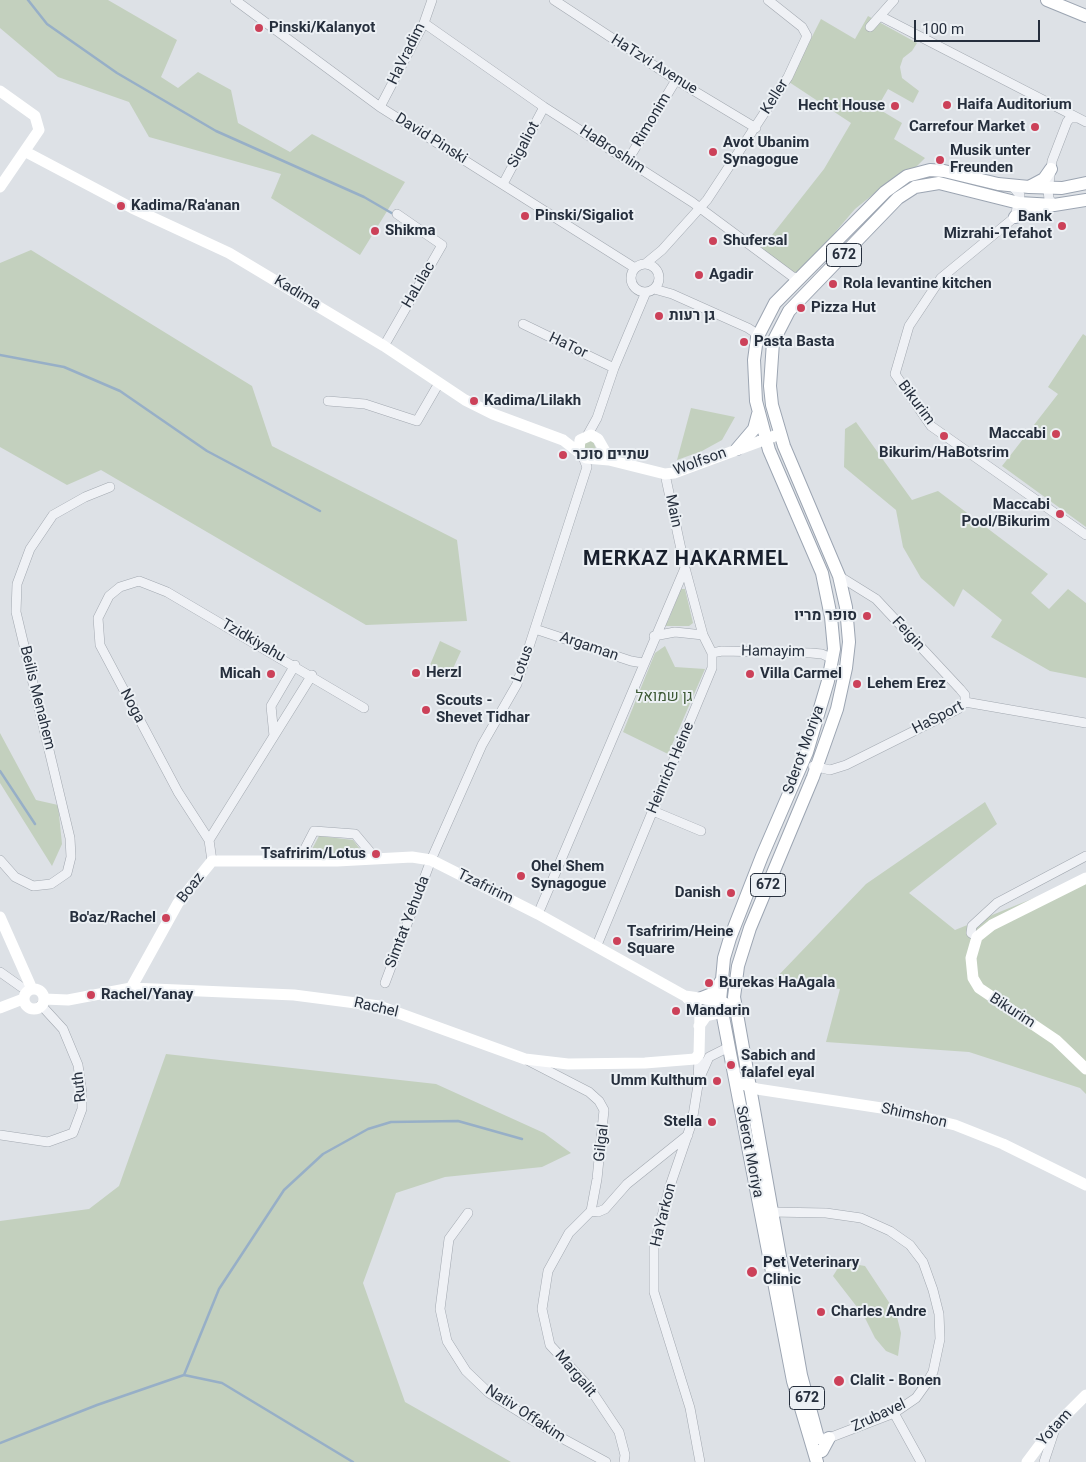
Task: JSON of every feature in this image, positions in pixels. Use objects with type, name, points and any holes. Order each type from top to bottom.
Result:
[{"type":"main road","points":[[1047,0],[1086,16]]},
{"type":"main road","points":[[1029,187],[1044,179],[1051,169]]},
{"type":"main road","name":"Sderot Moriya","points":[[821,1458],[824,1438],[801,1375],[748,1086],[726,1007],[721,981],[724,958],[736,920],[807,752],[832,659],[831,618],[822,573],[766,439],[758,409],[754,379],[757,338],[775,303],[799,278],[885,192],[916,173],[930,170],[944,171],[1011,186],[1048,188]]},
{"type":"main road","name":"Sderot Moriya","points":[[821,1458],[806,1427],[793,1381],[735,1077],[726,1007],[750,928],[817,768],[837,708],[846,668],[848,628],[839,576],[780,434],[770,395],[770,368],[773,342],[783,320],[898,198],[915,187],[939,183],[1020,203]]},
{"type":"main road","name":"672","points":[[1048,188],[1086,183]]},
{"type":"main road","name":"672","points":[[1020,203],[1054,205],[1086,200]]},
{"type":"main road","points":[[1015,217],[1054,205]]},
{"type":"main road","points":[[737,449],[754,429],[758,409]]},
{"type":"main road","points":[[699,1000],[714,993],[721,981]]},
{"type":"street","name":"David Pinski","points":[[235,0],[380,107],[635,268]]},
{"type":"street","name":"HaVradim","points":[[380,107],[424,23],[432,0]]},
{"type":"street","name":"HaTzvi Avenue","points":[[554,0],[676,80],[756,128]]},
{"type":"street","name":"Keller","points":[[645,264],[662,250],[700,208],[756,128],[788,77],[807,36],[802,26],[768,0]]},
{"type":"street","points":[[870,27],[882,17],[894,0]]},
{"type":"street","points":[[882,17],[1082,120]]},
{"type":"street","name":"HaBroshim","points":[[424,23],[544,107],[700,208],[793,277],[799,278]]},
{"type":"street","name":"Rimonim","points":[[628,160],[676,80]]},
{"type":"street","points":[[0,91],[35,116],[39,130],[26,152],[0,187]]},
{"type":"street","points":[[1053,106],[1062,115],[1065,126]]},
{"type":"street","name":"Sigaliot","points":[[503,184],[544,107]]},
{"type":"street","points":[[1054,205],[1048,198],[1048,188],[1051,169],[1065,126],[1069,119],[1082,120]]},
{"type":"street","name":"Kadima","points":[[26,152],[132,208],[229,253],[384,346],[439,384],[493,414],[563,440],[589,447]]},
{"type":"street","points":[[1011,186],[1019,192],[1020,203],[1015,217]]},
{"type":"street","name":"HaLilac","points":[[384,346],[442,245],[398,214]]},
{"type":"street","name":"Bikurim","points":[[1015,217],[941,278],[909,326],[895,374],[931,426],[1086,534]]},
{"type":"street","name":"Keller","points":[[655,269],[662,250]]},
{"type":"street","points":[[589,447],[614,368],[636,312],[659,278],[655,269],[645,264],[635,268],[631,276],[635,288],[636,312]]},
{"type":"street","points":[[635,288],[672,294],[748,328],[754,332],[757,338]]},
{"type":"street","name":"HaTor","points":[[523,324],[614,368]]},
{"type":"street","points":[[328,401],[365,404],[418,421],[439,384]]},
{"type":"street","name":"Wolfson","points":[[589,447],[618,462],[665,474],[674,474],[780,434]]},
{"type":"street","name":"Lotus","points":[[431,860],[482,745],[517,684],[587,467],[589,447]]},
{"type":"street","name":"Main","points":[[665,474],[685,568],[703,635]]},
{"type":"street","name":"Beilis Menahem","points":[[0,860],[15,877],[33,886],[50,884],[67,873],[70,857],[70,838],[16,612],[18,584],[30,549],[53,515],[85,497],[110,487]]},
{"type":"street","points":[[538,914],[654,636],[685,568]]},
{"type":"street","name":"Feigin","points":[[839,576],[876,599],[960,689],[965,695],[965,702]]},
{"type":"street","name":"Tzidkiyahu","points":[[139,581],[167,592],[312,675],[364,708]]},
{"type":"street","name":"Noga","points":[[139,581],[120,587],[109,596],[98,618],[100,645],[178,792],[209,840]]},
{"type":"street","name":"Argaman","points":[[535,629],[631,661],[643,662]]},
{"type":"street","points":[[654,636],[675,632],[703,635],[712,654]]},
{"type":"street","name":"Hamayim","points":[[712,654],[722,651],[811,653],[822,654],[832,659]]},
{"type":"street","name":"Heinrich Heine","points":[[597,945],[710,677],[713,663],[712,654]]},
{"type":"street","points":[[274,736],[271,706],[295,665]]},
{"type":"street","points":[[209,840],[312,675]]},
{"type":"street","name":"HaSport","points":[[817,768],[830,770],[846,765],[958,709],[965,702],[1086,723]]},
{"type":"street","points":[[807,752],[809,761],[817,768]]},
{"type":"street","points":[[653,811],[701,831]]},
{"type":"street","points":[[299,860],[314,831],[355,834],[376,859]]},
{"type":"street","name":"Boaz","points":[[131,988],[178,903],[212,861],[209,840]]},
{"type":"street","name":"Bikurim","points":[[1086,856],[997,903],[972,926],[971,933],[977,938],[972,949],[971,969],[979,988],[1056,1040],[1086,1069]]},
{"type":"street","name":"Tzafririm","points":[[212,861],[412,857],[431,860],[597,945],[685,996],[726,1007]]},
{"type":"street","name":"Simtat Yehuda","points":[[385,983],[431,860]]},
{"type":"street","points":[[977,938],[992,925],[1086,878]]},
{"type":"street","points":[[0,917],[27,993]]},
{"type":"street","points":[[0,972],[27,993]]},
{"type":"street","name":"Rachel","points":[[27,993],[26,1005],[32,1009],[43,1002],[68,1000],[131,988],[294,995],[378,1006],[525,1058],[568,1064],[645,1063],[692,1060],[699,1054]]},
{"type":"street","points":[[0,1008],[27,993],[42,992],[43,1002]]},
{"type":"street","points":[[685,996],[698,1009],[699,1054]]},
{"type":"street","name":"Ruth","points":[[0,1135],[48,1142],[73,1133],[82,1109],[78,1065],[63,1029],[43,1002]]},
{"type":"street","points":[[699,1026],[706,1016],[726,1007]]},
{"type":"street","points":[[698,1085],[709,1057],[730,1047]]},
{"type":"street","name":"HaYarkon","points":[[699,1054],[698,1085],[688,1134],[670,1186],[654,1246],[654,1292],[690,1408],[700,1462]]},
{"type":"street","name":"Gilgal","points":[[525,1058],[589,1092],[600,1101],[604,1110],[598,1179],[591,1211]]},
{"type":"street","name":"Shimshon","points":[[735,1077],[748,1086],[927,1117],[1003,1144],[1086,1184]]},
{"type":"street","name":"Margalit","points":[[624,1462],[625,1455],[619,1432],[589,1386],[550,1345],[542,1309],[548,1270],[570,1234],[591,1211],[598,1212],[605,1208],[627,1184],[688,1134]]},
{"type":"street","name":"Zrubavel","points":[[771,1212],[826,1213],[861,1218],[890,1231],[910,1245],[923,1262],[939,1314],[940,1339],[936,1360],[926,1384],[916,1398],[894,1413],[824,1438]]},
{"type":"street","name":"Nativ Offakim","points":[[468,1213],[449,1239],[440,1309],[447,1341],[466,1372],[489,1393],[558,1436],[606,1462]]},
{"type":"street","name":"Yotam","points":[[1027,1462],[1057,1424],[1086,1395]]},
{"type":"street","points":[[894,1413],[921,1462]]},
{"type":"street","points":[[1044,1462],[1057,1424]]},
{"type":"street","points":[[806,1427],[810,1434],[824,1438]]},
{"type":"green space","points":[[0,0],[108,0],[177,40],[161,77],[178,88],[198,72],[231,90],[238,123],[290,152],[312,134],[405,182],[360,255],[271,198],[281,174],[149,137],[129,102],[58,77],[0,28]]},
{"type":"green space","points":[[868,16],[917,43],[912,51],[903,58],[900,67],[902,78],[919,91],[913,103],[888,89],[877,108],[902,123],[894,139],[925,158],[916,167],[891,180],[855,209],[801,272],[794,273],[761,249],[824,169],[851,123],[789,82],[821,19],[855,39]]},
{"type":"green space","points":[[31,250],[252,386],[272,446],[457,540],[467,621],[366,625],[101,470],[67,485],[0,447],[0,263]]},
{"type":"green space","name":"Maccabi","points":[[1083,334],[1086,336],[1086,527],[1002,466],[1058,394],[1048,387]]},
{"type":"green space","points":[[691,408],[735,417],[722,440],[702,451],[677,460]]},
{"type":"green space","points":[[856,422],[912,500],[938,491],[1048,574],[1031,593],[1049,609],[1068,589],[1086,603],[1086,678],[1050,671],[991,637],[1002,620],[963,589],[954,607],[921,578],[903,547],[896,510],[844,467],[845,429]]},
{"type":"green space","points":[[592,439],[597,451],[594,455],[588,455],[581,445]]},
{"type":"green space","points":[[681,589],[685,589],[693,623],[689,626],[665,626],[664,622],[668,621]]},
{"type":"green space","points":[[440,641],[461,651],[450,675],[430,665]]},
{"type":"green space","name":"גן שמואל","points":[[665,646],[675,667],[705,669],[668,754],[623,732],[655,653]]},
{"type":"green space","points":[[0,733],[36,800],[58,805],[62,844],[52,866],[0,783]]},
{"type":"green space","points":[[985,802],[997,824],[909,893],[955,930],[1086,877],[1086,1094],[1080,1088],[969,1052],[826,1042],[840,989],[775,979],[866,884]]},
{"type":"green space","points":[[319,836],[353,840],[363,853],[310,853]]},
{"type":"green space","points":[[166,1054],[436,1084],[544,1133],[571,1153],[542,1167],[445,1177],[396,1193],[363,1283],[405,1402],[511,1462],[0,1462],[0,1221],[89,1209],[119,1186]]},
{"type":"green space","points":[[848,1263],[865,1266],[896,1313],[901,1333],[898,1356],[886,1351],[875,1338],[864,1316],[833,1276],[838,1268]]},
{"type":"waterway","points":[[28,0],[47,24],[117,73],[216,131],[364,197],[395,215]]},
{"type":"waterway","points":[[0,355],[64,367],[120,391],[207,451],[320,511]]},
{"type":"waterway","points":[[0,771],[35,824]]},
{"type":"waterway","points":[[184,1375],[219,1289],[284,1190],[323,1154],[368,1129],[391,1122],[458,1121],[522,1139]]},
{"type":"waterway","points":[[0,1443],[97,1405],[184,1375],[222,1383],[353,1462]]},
{"type":"place","name":"Pinski/Kalanyot","points":[[259,28]]},
{"type":"place","name":"Haifa Auditorium","points":[[947,105]]},
{"type":"place","name":"Hecht House","points":[[895,106]]},
{"type":"place","name":"Carrefour Market","points":[[1035,127]]},
{"type":"place","name":"Avot Ubanim Synagogue","points":[[713,152]]},
{"type":"place","name":"Musik unter Freunden","points":[[940,160]]},
{"type":"place","name":"Kadima/Ra'anan","points":[[121,206]]},
{"type":"place","name":"Pinski/Sigaliot","points":[[525,216]]},
{"type":"place","name":"Bank Mizrahi-Tefahot","points":[[1062,226]]},
{"type":"place","name":"Shikma","points":[[375,231]]},
{"type":"place","name":"Shufersal","points":[[713,241]]},
{"type":"place","name":"Agadir","points":[[699,275]]},
{"type":"place","name":"Rola levantine kitchen","points":[[833,284]]},
{"type":"place","name":"Pizza Hut","points":[[801,308]]},
{"type":"place","name":"גן רעות","points":[[659,316]]},
{"type":"place","name":"Pasta Basta","points":[[744,342]]},
{"type":"place","name":"Kadima/Lilakh","points":[[474,401]]},
{"type":"place","name":"Maccabi","points":[[1056,434]]},
{"type":"place","name":"Bikurim/HaBotsrim","points":[[944,436]]},
{"type":"place","name":"שתיים סוכר","points":[[563,455]]},
{"type":"place","name":"Maccabi Pool/Bikurim","points":[[1060,514]]},
{"type":"place","name":"סופר מריו","points":[[867,616]]},
{"type":"place","name":"Herzl","points":[[416,673]]},
{"type":"place","name":"Micah","points":[[271,674]]},
{"type":"place","name":"Villa Carmel","points":[[750,674]]},
{"type":"place","name":"Lehem Erez","points":[[857,684]]},
{"type":"place","name":"Scouts - Shevet Tidhar","points":[[426,710]]},
{"type":"place","name":"Tsafririm/Lotus","points":[[376,854]]},
{"type":"place","name":"Ohel Shem Synagogue","points":[[521,876]]},
{"type":"place","name":"Danish","points":[[731,893]]},
{"type":"place","name":"Bo'az/Rachel","points":[[166,918]]},
{"type":"place","name":"Tsafririm/Heine Square","points":[[617,941]]},
{"type":"place","name":"Burekas HaAgala","points":[[709,983]]},
{"type":"place","name":"Rachel/Yanay","points":[[91,995]]},
{"type":"place","name":"Mandarin","points":[[676,1011]]},
{"type":"place","name":"Sabich and falafel eyal","points":[[731,1065]]},
{"type":"place","name":"Umm Kulthum","points":[[717,1081]]},
{"type":"place","name":"Stella","points":[[712,1122]]},
{"type":"place","name":"Pet Veterinary Clinic","points":[[752,1272]]},
{"type":"place","name":"Charles Andre","points":[[821,1312]]},
{"type":"place","name":"Clalit - Bonen","points":[[839,1381]]},
{"type":"district","name":"MERKAZ HAKARMEL","points":[[686,560]]}]
